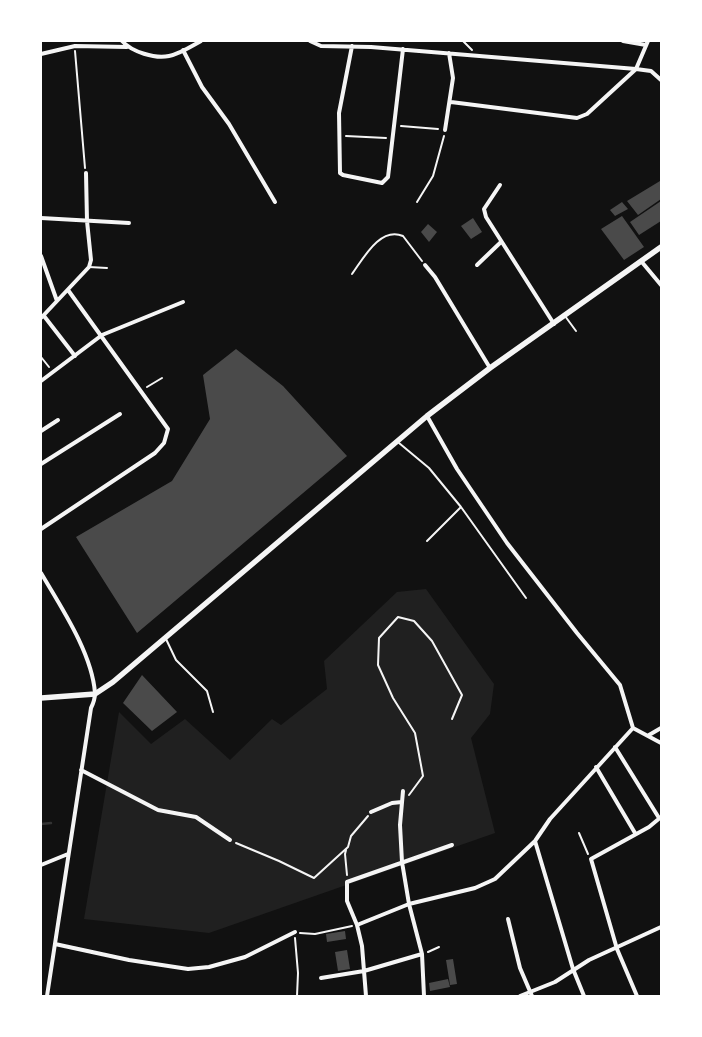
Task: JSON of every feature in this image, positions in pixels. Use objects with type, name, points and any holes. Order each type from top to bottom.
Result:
[{"type":"main road","points":[[41,698],[95,694],[427,416],[490,368],[661,247]]},
{"type":"street","points":[[122,41],[127,47]]},
{"type":"street","points":[[41,54],[75,46],[127,47],[160,56],[170,56],[201,41]]},
{"type":"street","points":[[310,41],[321,46],[403,49],[636,69],[651,71],[661,80]]},
{"type":"street","points":[[450,102],[577,118],[588,114],[636,69],[647,43],[623,41]]},
{"type":"street","points":[[352,46],[341,95],[340,173],[344,176],[382,183],[388,177],[403,49]]},
{"type":"street","points":[[183,50],[202,87],[229,124],[275,202]]},
{"type":"street","points":[[445,130],[453,78],[449,53]]},
{"type":"street","points":[[74,356],[43,317],[89,267],[91,260],[86,221],[86,173]]},
{"type":"street","points":[[500,185],[484,209],[501,242],[554,324]]},
{"type":"street","points":[[41,218],[129,223]]},
{"type":"street","points":[[476,265],[501,242]]},
{"type":"street","points":[[41,256],[57,301]]},
{"type":"street","points":[[641,261],[661,285]]},
{"type":"street","points":[[425,264],[436,277],[490,368]]},
{"type":"street","points":[[41,529],[155,453],[164,443],[168,433],[165,423],[68,290]]},
{"type":"street","points":[[41,381],[102,335],[183,302]]},
{"type":"street","points":[[41,464],[120,414]]},
{"type":"street","points":[[427,416],[456,469],[507,543],[620,685],[633,728],[661,743]]},
{"type":"street","points":[[41,431],[58,420]]},
{"type":"street","points":[[41,573],[72,628],[87,663],[95,694],[68,854],[47,996]]},
{"type":"street","points":[[357,925],[409,904],[475,888],[494,879],[535,841],[550,819],[633,728]]},
{"type":"street","points":[[649,735],[661,728]]},
{"type":"street","points":[[615,747],[660,817],[649,827],[590,859],[617,949],[637,996]]},
{"type":"street","points":[[596,767],[635,833]]},
{"type":"street","points":[[82,770],[158,810],[196,817],[230,840]]},
{"type":"street","points":[[403,791],[402,862],[409,904],[422,954],[424,996]]},
{"type":"street","points":[[371,812],[392,803],[402,802]]},
{"type":"street","points":[[535,841],[584,996]]},
{"type":"street","points":[[366,996],[357,925],[347,901],[347,882],[452,846]]},
{"type":"street","points":[[41,865],[68,854]]},
{"type":"street","points":[[508,919],[520,968],[531,994]]},
{"type":"street","points":[[520,996],[531,994],[555,982],[574,969],[661,926]]},
{"type":"street","points":[[55,944],[129,960],[188,969],[209,967],[245,958],[294,932]]},
{"type":"street","points":[[320,978],[364,971],[422,954]]},
{"type":"lane","points":[[89,267],[107,268]]},
{"type":"lane","points":[[565,316],[576,331]]},
{"type":"lane","points":[[397,441],[429,468],[461,507],[526,598]]},
{"type":"lane","points":[[427,541],[461,507]]},
{"type":"lane","points":[[165,636],[176,660],[208,691],[213,712]]},
{"type":"path","points":[[75,46],[86,173]]},
{"type":"path","points":[[394,125],[445,130],[433,176],[417,202]]},
{"type":"path","points":[[339,136],[392,139]]},
{"type":"path","points":[[352,274],[376,242],[392,235],[403,236],[425,264]]},
{"type":"path","points":[[41,357],[53,372]]},
{"type":"path","points":[[140,391],[162,378]]},
{"type":"path","points":[[402,802],[404,803],[423,776],[415,733],[392,698],[378,665],[379,638],[398,617],[414,621],[432,641],[462,695],[452,719]]},
{"type":"path","points":[[347,882],[348,866],[345,854],[351,836],[371,812]]},
{"type":"path","points":[[579,834],[590,859]]},
{"type":"path","points":[[230,840],[245,848],[279,860],[314,878],[348,847]]},
{"type":"path","points":[[297,996],[298,973],[294,932],[315,934],[357,925]]},
{"type":"path","points":[[422,954],[439,947]]},
{"type":"shaded area","points":[[426,589],[494,684],[490,714],[471,738],[495,833],[209,933],[84,919],[119,712],[151,744],[185,719],[230,760],[272,719],[281,725],[327,689],[324,661],[397,592]]},
{"type":"building","points":[[660,181],[661,199],[638,215],[627,201]]},
{"type":"building","points":[[661,201],[661,221],[639,235],[630,222]]},
{"type":"building","points":[[622,202],[628,209],[615,216],[610,210]]},
{"type":"building","points":[[622,216],[644,247],[624,260],[601,229]]},
{"type":"building","points":[[473,218],[482,232],[471,239],[461,226]]},
{"type":"building","points":[[428,224],[437,232],[429,242],[421,232]]},
{"type":"building","points":[[236,349],[283,386],[347,456],[137,633],[76,537],[172,481],[210,419],[203,375]]},
{"type":"building","points":[[142,675],[177,712],[152,731],[123,703]]},
{"type":"building","points":[[345,931],[346,939],[327,942],[326,934]]},
{"type":"building","points":[[347,950],[350,969],[338,971],[335,952]]},
{"type":"building","points":[[453,959],[457,984],[450,985],[446,960]]},
{"type":"building","points":[[448,979],[450,987],[430,991],[429,983]]},
{"type":"waterway","points":[[41,824],[51,823]]}]
